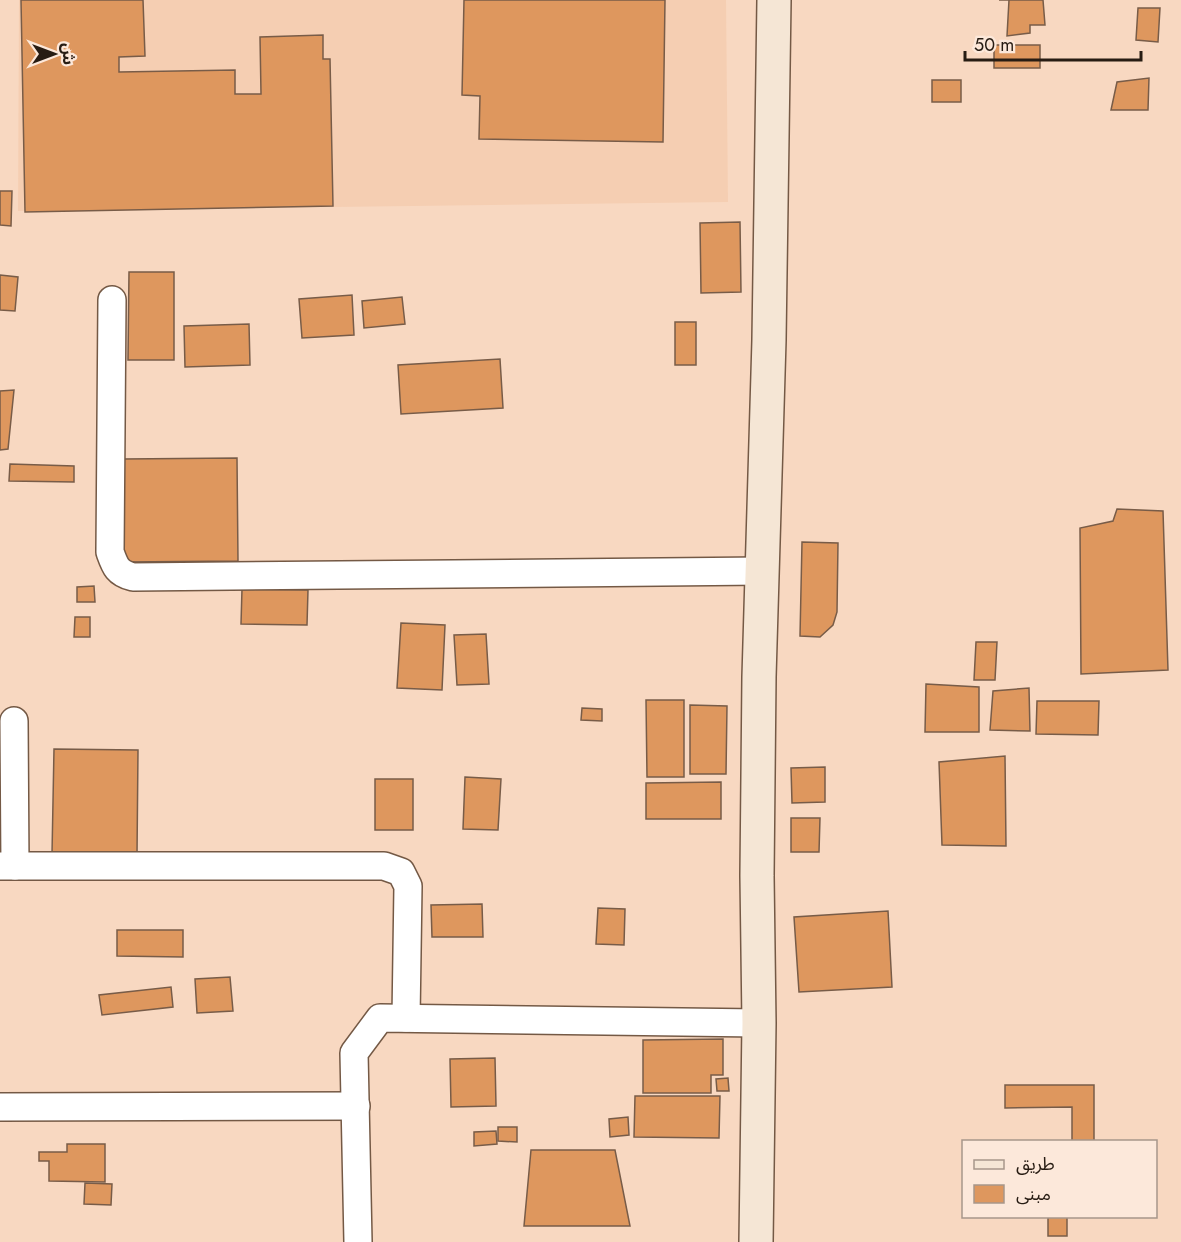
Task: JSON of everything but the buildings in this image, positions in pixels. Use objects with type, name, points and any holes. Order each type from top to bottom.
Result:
[{"type":"main road","points":[[756,1242],[759,1023],[757,876],[774,0]]},
{"type":"street","points":[[112,300],[110,552],[116,568],[123,575],[133,577],[763,571]]},
{"type":"street","points":[[14,721],[7,866],[384,866],[401,872],[408,885],[406,1018]]},
{"type":"street","points":[[358,1242],[354,1053],[380,1018],[759,1023]]},
{"type":"street","points":[[0,1107],[356,1106]]},
{"type":"shaded area","points":[[19,0],[726,0],[728,202],[18,211]]}]
